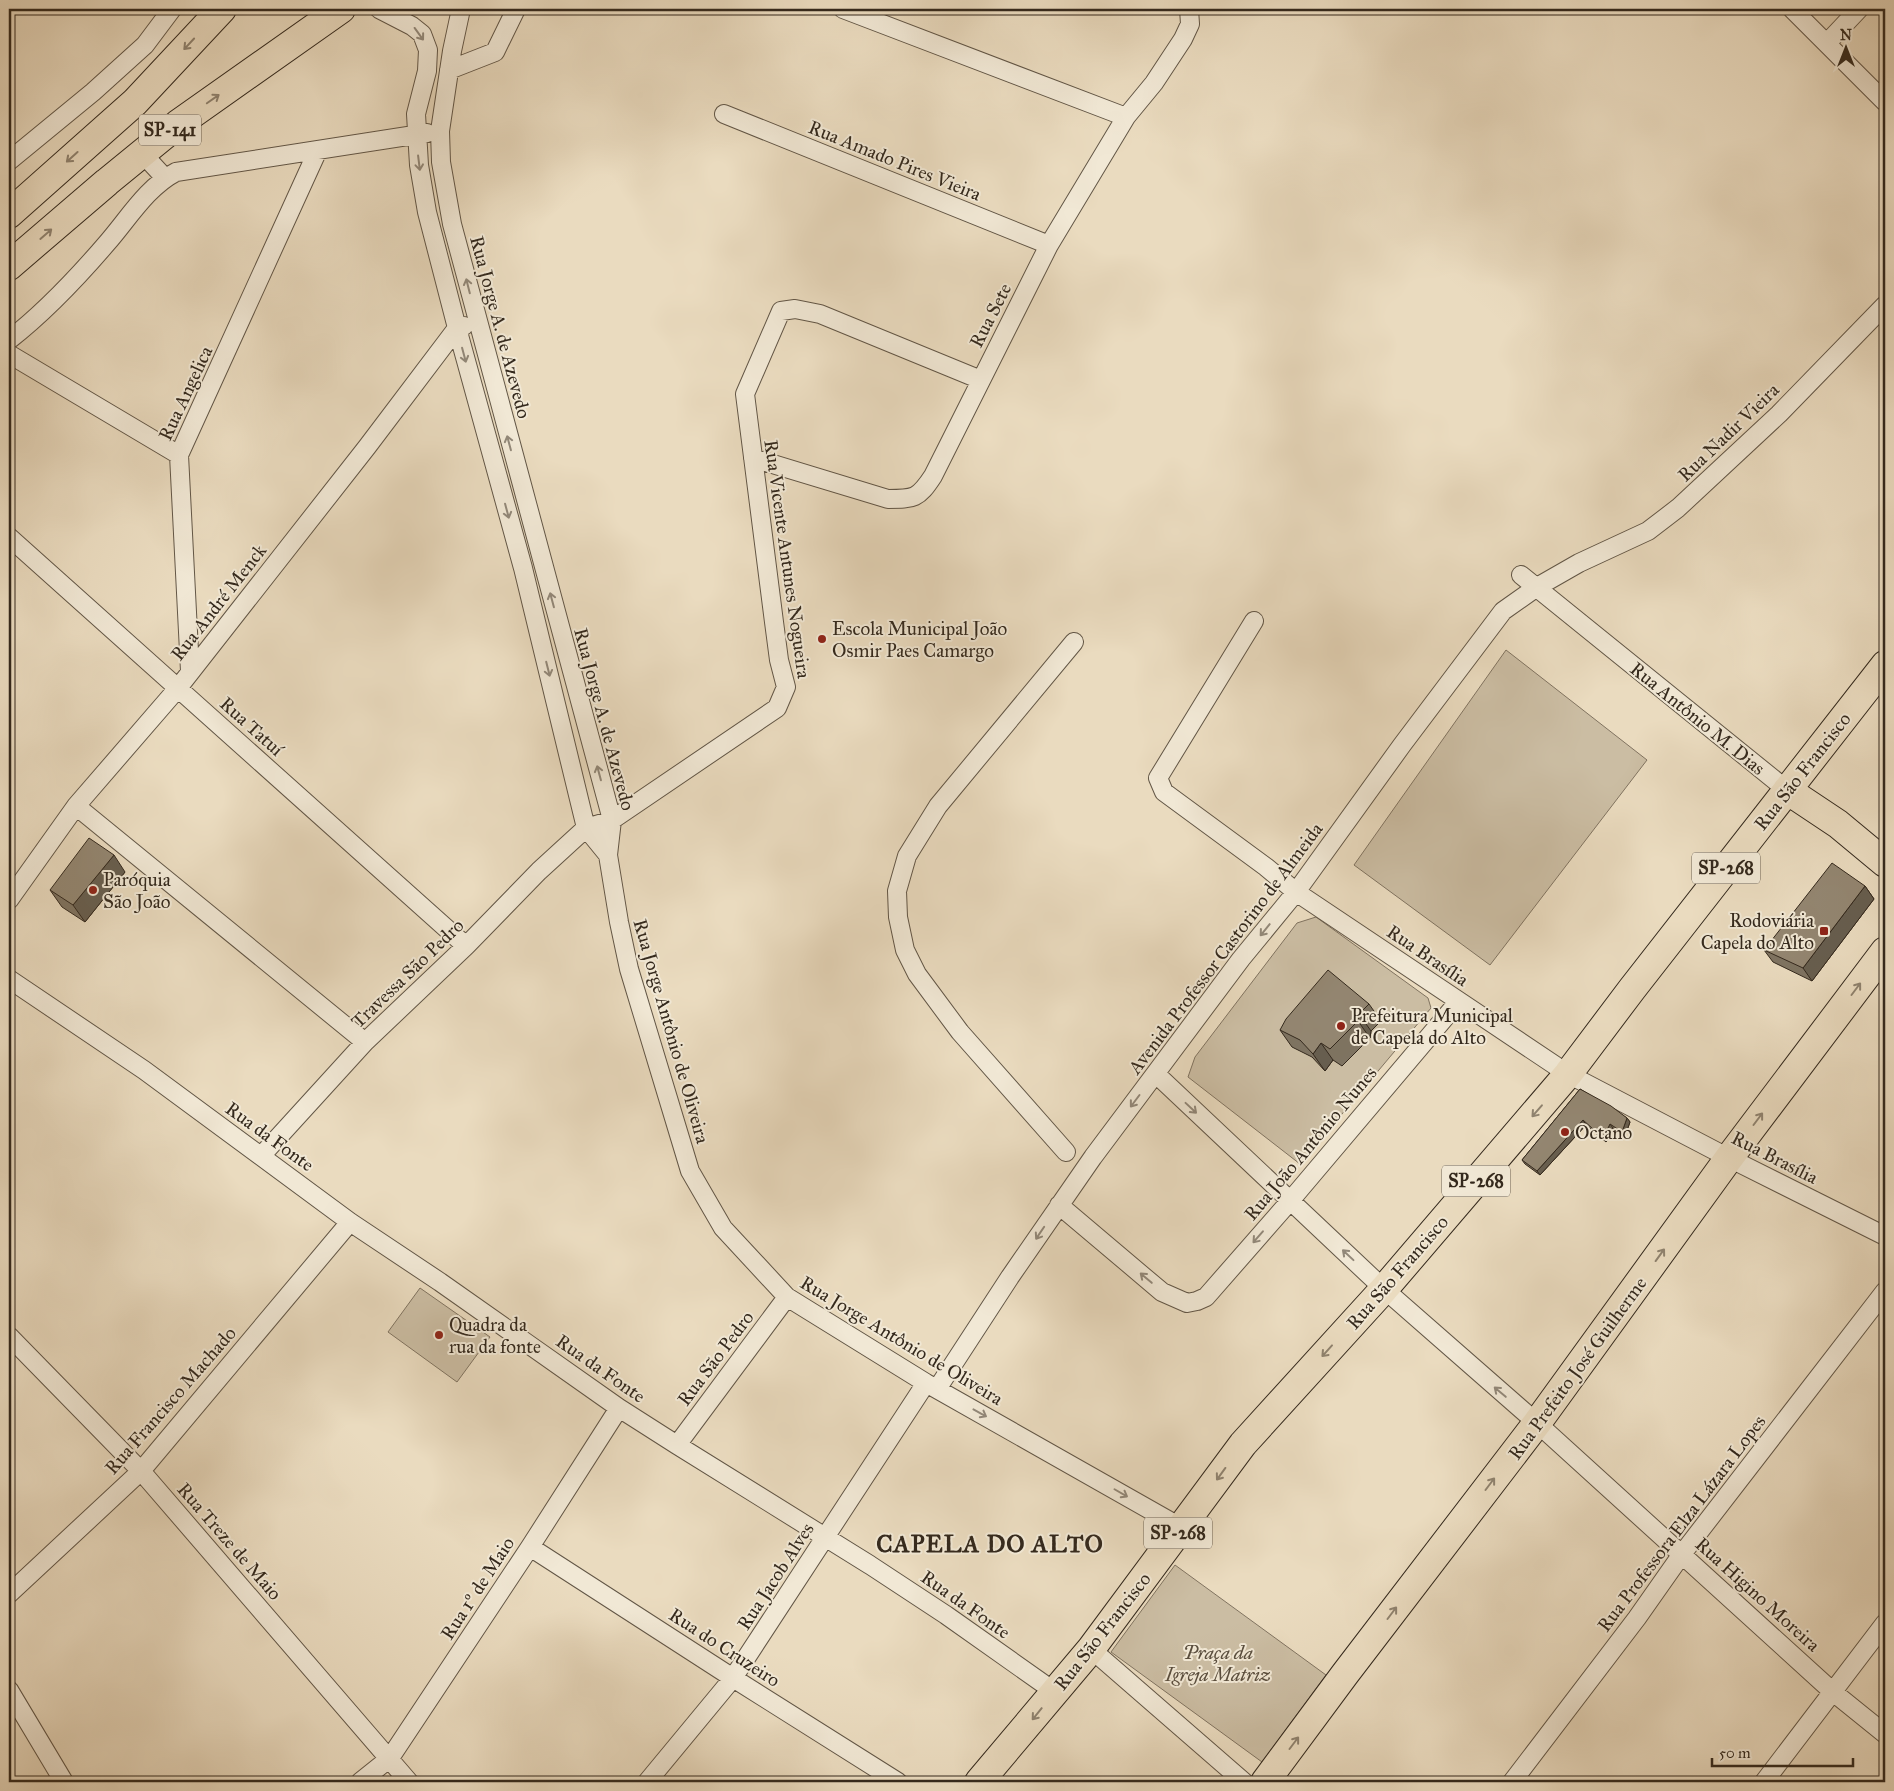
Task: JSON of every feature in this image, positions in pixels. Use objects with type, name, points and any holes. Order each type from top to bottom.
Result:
[{"type":"main road","name":"SP-141","points":[[9,214],[135,102],[222,9]]},
{"type":"main road","name":"SP-141","points":[[9,266],[178,124],[341,9]]},
{"type":"main road","name":"Rua São Francisco","points":[[979,1782],[1091,1648],[1243,1444],[1384,1289],[1568,1074],[1885,665]]},
{"type":"main road","name":"Rua Antônio M. Dias","points":[[1787,790],[1838,824],[1885,863]]},
{"type":"main road","name":"Rua Prefeito José Guilherme","points":[[1265,1782],[1537,1423],[1729,1158],[1885,951]]},
{"type":"street","points":[[9,161],[93,92],[145,45],[172,9]]},
{"type":"street","points":[[379,9],[412,26],[422,34],[428,50],[427,71],[416,114],[419,165],[427,212],[522,568],[586,828],[608,855]]},
{"type":"street","name":"Rua Jorge A. de Azevedo","points":[[461,9],[443,108],[440,131],[441,162],[452,224],[477,322],[612,820],[608,855]]},
{"type":"street","points":[[449,70],[495,52],[516,9]]},
{"type":"street","points":[[843,9],[1126,117]]},
{"type":"street","name":"Rua Sete","points":[[753,458],[888,500],[908,499],[922,493],[933,476],[1049,245],[1126,117],[1154,83],[1183,39],[1190,24],[1189,9]]},
{"type":"street","points":[[1792,9],[1885,102]]},
{"type":"street","points":[[1826,43],[1859,9]]},
{"type":"street","name":"Rua Amado Pires Vieira","points":[[724,114],[1049,245]]},
{"type":"street","points":[[9,340],[66,289],[148,194],[165,178],[186,170],[440,131]]},
{"type":"street","name":"Rua Angelica","points":[[190,671],[179,455],[318,150]]},
{"type":"street","points":[[142,153],[165,178]]},
{"type":"street","name":"Rua Nadir Vieira","points":[[1579,563],[1648,531],[1678,508],[1779,414],[1885,305]]},
{"type":"street","name":"Rua Vicente Antunes Nogueira","points":[[586,828],[612,820],[778,708],[786,687],[774,622],[745,394],[781,311],[795,309],[820,314],[981,380]]},
{"type":"street","points":[[457,328],[477,322]]},
{"type":"street","name":"Rua André Menck","points":[[9,900],[76,806],[178,688],[367,447],[457,328]]},
{"type":"street","points":[[9,354],[179,455]]},
{"type":"street","name":"Rua Tatuí","points":[[9,537],[466,946]]},
{"type":"street","name":"Avenida Professor Castorino de Almeida","points":[[931,1386],[1156,1074],[1241,959],[1296,892],[1402,745],[1503,611],[1537,587],[1579,563]]},
{"type":"street","name":"Rua Antônio M. Dias","points":[[1521,575],[1787,790]]},
{"type":"street","name":"Rua Brasília","points":[[1254,621],[1158,778],[1164,792],[1266,867],[1296,892],[1568,1074],[1729,1158],[1885,1236]]},
{"type":"street","points":[[1066,1152],[960,1032],[917,974],[905,950],[898,917],[897,891],[907,856],[938,806],[1074,642]]},
{"type":"street","points":[[76,806],[365,1042]]},
{"type":"street","name":"Travessa São Pedro","points":[[262,1155],[365,1042],[466,946],[539,871],[586,828]]},
{"type":"street","name":"Rua Jorge Antônio de Oliveira","points":[[608,855],[629,969],[690,1171],[723,1228],[787,1297],[931,1386],[1182,1528]]},
{"type":"street","name":"Rua da Fonte","points":[[9,979],[144,1070],[262,1155],[350,1222],[440,1282],[619,1408],[946,1615],[1055,1692]]},
{"type":"street","name":"Rua João Antônio Nunes","points":[[1060,1205],[1162,1292],[1187,1302],[1197,1301],[1206,1297],[1290,1201],[1458,1000]]},
{"type":"street","points":[[1156,1074],[1290,1201]]},
{"type":"street","name":"Rua Higino Moreira","points":[[1290,1201],[1384,1289],[1537,1423],[1833,1692],[1885,1734]]},
{"type":"street","name":"Rua Francisco Machado","points":[[9,1594],[141,1471],[350,1222]]},
{"type":"street","name":"Rua Professora Elza Lázara Lopes","points":[[1512,1782],[1637,1618],[1682,1554],[1885,1291]]},
{"type":"street","name":"Rua São Pedro","points":[[677,1445],[787,1297]]},
{"type":"street","name":"Rua Treze de Maio","points":[[9,1336],[141,1471],[409,1782]]},
{"type":"street","name":"Rua Jacob Alves","points":[[647,1782],[733,1678],[826,1538],[931,1386]]},
{"type":"street","name":"Rua 1º de Maio","points":[[360,1782],[390,1758],[530,1547],[619,1408]]},
{"type":"street","name":"Rua do Cruzeiro","points":[[530,1547],[898,1782]]},
{"type":"street","points":[[1764,1782],[1885,1623]]},
{"type":"street","points":[[1091,1648],[1244,1782]]},
{"type":"street","points":[[9,1690],[64,1782]]},
{"type":"green space","points":[[1506,650],[1647,760],[1490,965],[1354,865]]},
{"type":"green space","points":[[1316,917],[1428,998],[1431,1008],[1300,1164],[1188,1077],[1195,1057],[1297,923]]},
{"type":"green space","name":"Quadra da rua da fonte","points":[[420,1288],[490,1337],[457,1382],[388,1332]]},
{"type":"green space","name":"Praça da Igreja Matriz","points":[[1175,1565],[1326,1675],[1262,1762],[1111,1652]]},
{"type":"building","points":[[89,838],[114,855],[73,905],[50,890]]},
{"type":"building","points":[[1832,863],[1865,886],[1803,968],[1764,950]]},
{"type":"building","points":[[1328,970],[1369,1004],[1359,1014],[1358,1021],[1330,1049],[1321,1043],[1313,1054],[1300,1040],[1280,1030],[1286,1019]]},
{"type":"building","name":"Octano","points":[[1580,1089],[1611,1106],[1627,1118],[1622,1132],[1610,1124],[1603,1138],[1583,1120],[1537,1171],[1522,1160]]},
{"type":"place","name":"Escola Municipal João Osmir Paes Camargo","points":[[822,639]]},
{"type":"place","name":"Paróquia São João","points":[[93,890]]},
{"type":"place","name":"Rodoviária Capela do Alto","points":[[1824,931]]},
{"type":"place","name":"Prefeitura Municipal de Capela do Alto","points":[[1341,1026]]},
{"type":"place","name":"Octano","points":[[1565,1132]]},
{"type":"place","name":"Quadra da rua da fonte","points":[[439,1335]]},
{"type":"district","name":"CAPELA DO ALTO","points":[[990,1544]]}]
